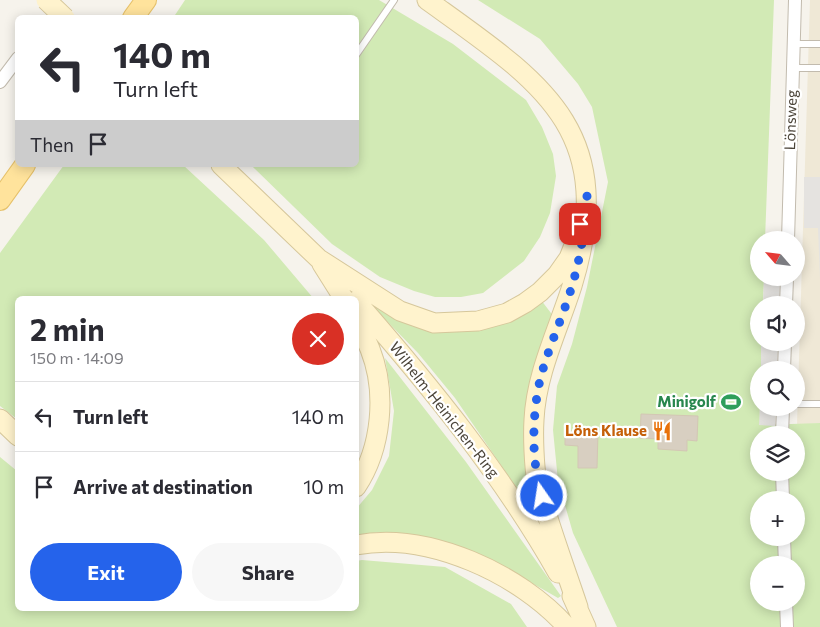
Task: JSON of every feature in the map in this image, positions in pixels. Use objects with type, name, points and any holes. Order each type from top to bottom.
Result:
[{"type":"main road","points":[[46,0],[62,15]]},
{"type":"main road","points":[[135,15],[146,0]]},
{"type":"main road","points":[[427,0],[502,54],[547,97],[566,123],[578,147],[585,175],[587,196],[583,243],[572,286],[540,380],[534,420],[536,479],[578,607]]},
{"type":"main road","points":[[0,200],[24,167]]},
{"type":"main road","points":[[223,167],[319,259],[365,291],[400,311],[434,324],[478,321],[507,313],[525,304],[540,292],[557,275],[569,258],[577,238],[587,196]]},
{"type":"main road","points":[[319,259],[342,296]]},
{"type":"main road","name":"Wilhelm-Heinichen-Ring","points":[[319,259],[351,296]]},
{"type":"main road","name":"Wilhelm-Heinichen-Ring","points":[[359,305],[404,356],[478,449],[536,534],[578,607],[586,627]]},
{"type":"main road","points":[[359,327],[370,350],[378,383],[380,414],[373,452],[359,481]]},
{"type":"main road","points":[[0,419],[15,434]]},
{"type":"main road","points":[[0,425],[15,435]]},
{"type":"main road","points":[[359,544],[372,542],[422,546],[461,558],[494,572],[529,593],[555,613],[567,627]]},
{"type":"street","points":[[49,15],[59,0]]},
{"type":"street","name":"Lönsweg","points":[[788,231],[794,0]]},
{"type":"street","points":[[0,82],[15,62]]},
{"type":"street","points":[[786,611],[786,627]]},
{"type":"lane","points":[[359,51],[394,0]]},
{"type":"lane","points":[[793,44],[820,44]]},
{"type":"lane","points":[[793,68],[820,68]]},
{"type":"lane","points":[[805,404],[820,404]]},
{"type":"shaded area","points":[[810,0],[820,0],[820,423],[797,425],[797,416],[805,416],[805,361],[799,361],[799,351],[805,351],[805,296],[801,296],[801,286],[805,286],[805,231],[803,231]]},
{"type":"shaded area","points":[[804,177],[820,177],[820,279],[818,228],[804,228]]},
{"type":"shaded area","points":[[764,286],[780,286],[779,296],[763,296]]},
{"type":"shaded area","points":[[761,351],[778,351],[777,361],[761,361]]},
{"type":"shaded area","points":[[760,416],[775,416],[775,426],[759,425]]},
{"type":"green space","points":[[185,0],[379,0],[453,44],[526,100],[542,127],[553,154],[556,176],[550,213],[540,237],[524,261],[483,293],[461,297],[435,297],[414,291],[380,277],[332,244],[253,167],[359,167],[359,15],[175,15]]},
{"type":"green space","points":[[478,0],[774,0],[765,231],[750,231],[750,286],[764,286],[763,296],[750,296],[750,351],[762,351],[761,361],[750,361],[750,416],[760,416],[760,425],[820,423],[820,627],[617,627],[573,533],[558,481],[553,430],[557,386],[572,344],[587,287],[608,182],[592,107],[578,84],[540,39]]},
{"type":"green space","points":[[63,167],[185,167],[264,240],[311,296],[15,296],[15,417],[0,406],[0,253]]},
{"type":"green space","points":[[541,300],[554,317],[541,355],[542,525],[455,398],[418,353],[371,305],[412,326],[433,332],[459,332],[482,329]]},
{"type":"green space","points":[[385,358],[466,462],[561,596],[558,598],[516,574],[453,545],[407,534],[383,532],[359,536],[359,505],[372,490],[389,456],[394,411]]},
{"type":"green space","points":[[0,457],[15,469],[15,611],[359,611],[359,560],[362,560],[445,567],[511,604],[527,627],[0,627]]},
{"type":"building","points":[[641,414],[698,416],[697,441],[687,440],[687,451],[658,449],[658,439],[640,438]]},
{"type":"building","points":[[565,431],[598,432],[597,468],[578,468],[578,446],[565,445]]},
{"type":"place","name":"Minigolf","points":[[731,402]]},
{"type":"place","name":"Löns Klause","points":[[662,431]]},
{"type":"route","points":[[542,496],[536,479],[534,420],[536,406],[540,380],[572,286],[583,243],[587,196],[580,224]]}]
